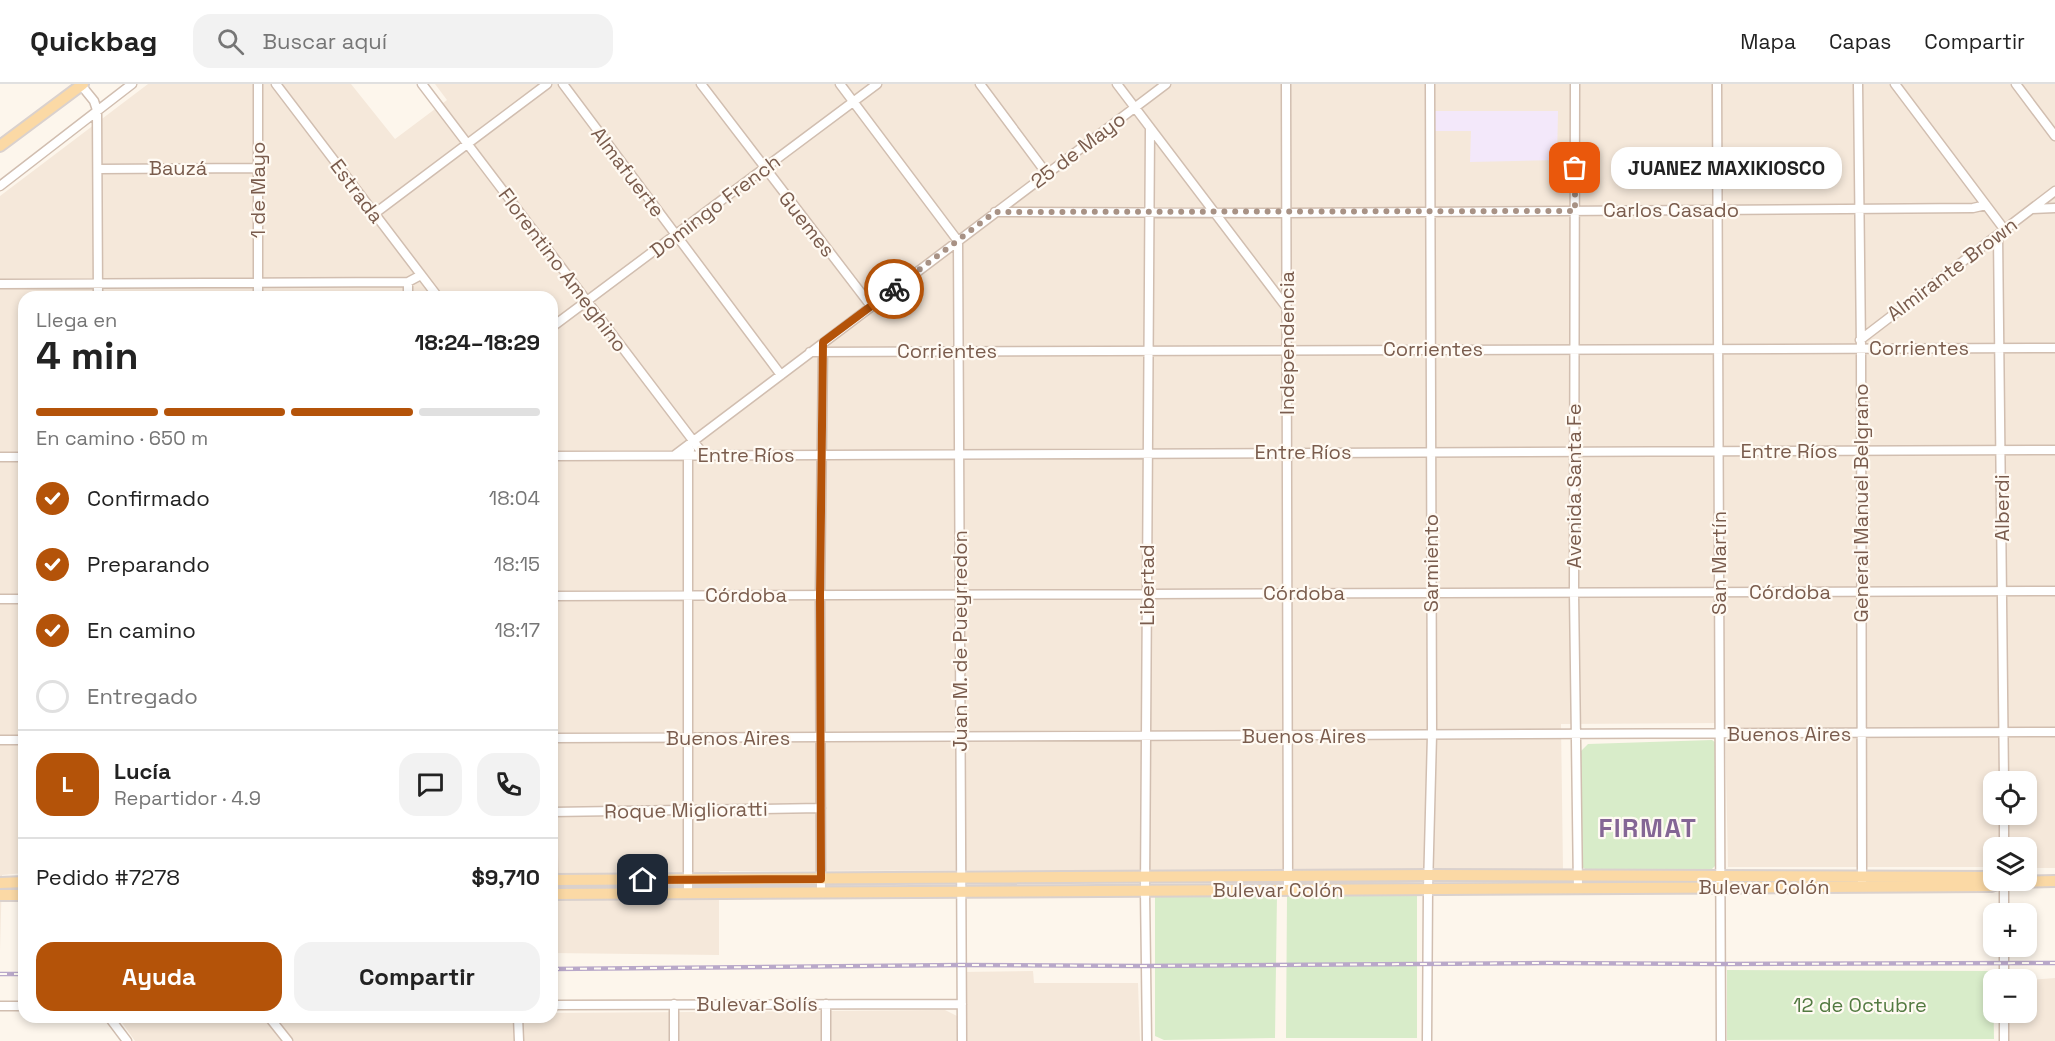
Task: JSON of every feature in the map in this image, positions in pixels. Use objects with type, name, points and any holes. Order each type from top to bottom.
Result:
[{"type":"main road","points":[[0,146],[82,84]]},
{"type":"main road","name":"Bulevar Colón","points":[[558,880],[1428,875],[1578,876],[1721,882],[1862,882],[1983,886]]},
{"type":"main road","name":"Bulevar Colón","points":[[1862,882],[1983,876]]},
{"type":"main road","name":"Bulevar Colón","points":[[2037,881],[2055,881]]},
{"type":"main road","points":[[0,882],[18,882]]},
{"type":"main road","name":"Bulevar Colón","points":[[558,894],[1578,888],[1721,882]]},
{"type":"main road","points":[[0,895],[18,895]]},
{"type":"street","points":[[82,84],[94,101],[97,110],[98,291]]},
{"type":"street","points":[[0,186],[132,84]]},
{"type":"street","name":"1 de Mayo","points":[[258,84],[258,291]]},
{"type":"street","name":"Estrada","points":[[276,84],[433,291]]},
{"type":"street","name":"Florentino Ameghino","points":[[422,84],[704,455]]},
{"type":"street","points":[[374,214],[547,84]]},
{"type":"street","name":"Almafuerte","points":[[563,84],[781,375]]},
{"type":"street","name":"Guemes","points":[[701,84],[871,306]]},
{"type":"street","points":[[840,84],[958,241]]},
{"type":"street","name":"Domingo French","points":[[558,323],[877,84]]},
{"type":"street","points":[[980,84],[1047,174]]},
{"type":"street","points":[[1117,84],[1287,308]]},
{"type":"street","name":"25 de Mayo","points":[[675,456],[810,352],[823,347],[871,306],[1166,84]]},
{"type":"street","name":"Independencia","points":[[1286,84],[1288,890]]},
{"type":"street","name":"Sarmiento","points":[[1427,1041],[1432,735],[1430,84]]},
{"type":"street","name":"Avenida Santa Fe","points":[[1575,84],[1574,593],[1578,888]]},
{"type":"street","name":"San Martín","points":[[1717,84],[1721,1041]]},
{"type":"street","name":"General Manuel Belgrano","points":[[1858,84],[1862,882]]},
{"type":"street","points":[[1895,84],[1986,205],[2001,232]]},
{"type":"street","points":[[2016,84],[2055,136]]},
{"type":"street","name":"Libertad","points":[[1147,1041],[1145,891],[1150,129]]},
{"type":"street","name":"Bauzá","points":[[98,169],[258,168]]},
{"type":"street","name":"Almirante Brown","points":[[1850,348],[1861,343],[2055,191]]},
{"type":"street","name":"Carlos Casado","points":[[995,212],[1287,213],[1717,210],[1973,208],[1986,205]]},
{"type":"street","points":[[2032,209],[2055,208]]},
{"type":"street","name":"Alberdi","points":[[2001,232],[2004,771]]},
{"type":"street","name":"Juan M. de Pueyrredon","points":[[958,241],[962,1041]]},
{"type":"street","points":[[0,284],[408,282],[421,275]]},
{"type":"street","points":[[408,282],[408,291]]},
{"type":"street","name":"Corrientes","points":[[1861,343],[2055,348]]},
{"type":"street","points":[[821,893],[820,595],[823,347]]},
{"type":"street","name":"Corrientes","points":[[823,347],[958,351],[1850,348]]},
{"type":"street","points":[[688,893],[688,456],[693,441]]},
{"type":"street","name":"Entre Ríos","points":[[558,456],[2055,450]]},
{"type":"street","points":[[0,458],[18,458]]},
{"type":"street","name":"Córdoba","points":[[558,597],[2055,591]]},
{"type":"street","points":[[0,599],[18,599]]},
{"type":"street","name":"Buenos Aires","points":[[558,738],[2055,732]]},
{"type":"street","points":[[0,740],[18,740]]},
{"type":"street","name":"Roque Miglioratti","points":[[558,813],[821,808]]},
{"type":"street","points":[[674,1004],[674,1041]]},
{"type":"street","points":[[826,1004],[826,1041]]},
{"type":"street","name":"Bulevar Solís","points":[[558,1005],[962,1004]]},
{"type":"street","points":[[0,1006],[18,1006]]},
{"type":"street","points":[[114,1023],[127,1041]]},
{"type":"street","points":[[274,1023],[288,1041]]},
{"type":"street","points":[[518,1023],[519,1041]]},
{"type":"street","points":[[2004,1023],[2004,1041]]},
{"type":"shaded area","points":[[148,84],[351,84],[395,139],[447,100],[435,84],[2055,84],[2055,868],[2037,868],[2037,837],[1983,837],[1983,867],[1728,867],[1725,723],[1561,724],[1563,869],[719,871],[719,955],[558,953],[558,291],[18,291],[18,874],[2,875],[0,951],[0,196]]},
{"type":"shaded area","points":[[1434,111],[1558,111],[1557,160],[1470,162],[1471,131],[1433,131]]},
{"type":"shaded area","points":[[1033,971],[1034,983],[1138,983],[1140,1041],[135,1041],[122,1023],[558,1023],[558,1013],[945,1010],[965,1020],[962,972]]},
{"type":"shaded area","points":[[2055,978],[2055,1041],[2008,1041],[2008,1023],[2037,1023],[2037,979]]},
{"type":"green space","points":[[1712,740],[1716,743],[1715,866],[1711,870],[1588,871],[1581,866],[1581,751],[1588,744]]},
{"type":"green space","points":[[1277,895],[1275,1038],[1164,1040],[1155,1036],[1155,896]]},
{"type":"green space","points":[[1287,896],[1417,896],[1417,1038],[1286,1038]]},
{"type":"green space","name":"12 de Octubre","points":[[1727,970],[1983,971],[1983,1023],[1994,1023],[1994,1039],[1727,1040]]},
{"type":"railway","points":[[558,969],[961,965],[2055,963]]},
{"type":"railway","points":[[0,974],[18,974]]},
{"type":"way so far","points":[[894,289],[995,212],[1575,211],[1575,168]]},
{"type":"place","name":"JUANEZ MAXIKIOSCO","points":[[1575,168]]},
{"type":"district","name":"FIRMAT","points":[[1648,828]]},
{"type":"route","points":[[643,880],[821,879],[820,595],[823,342],[894,289]]}]
